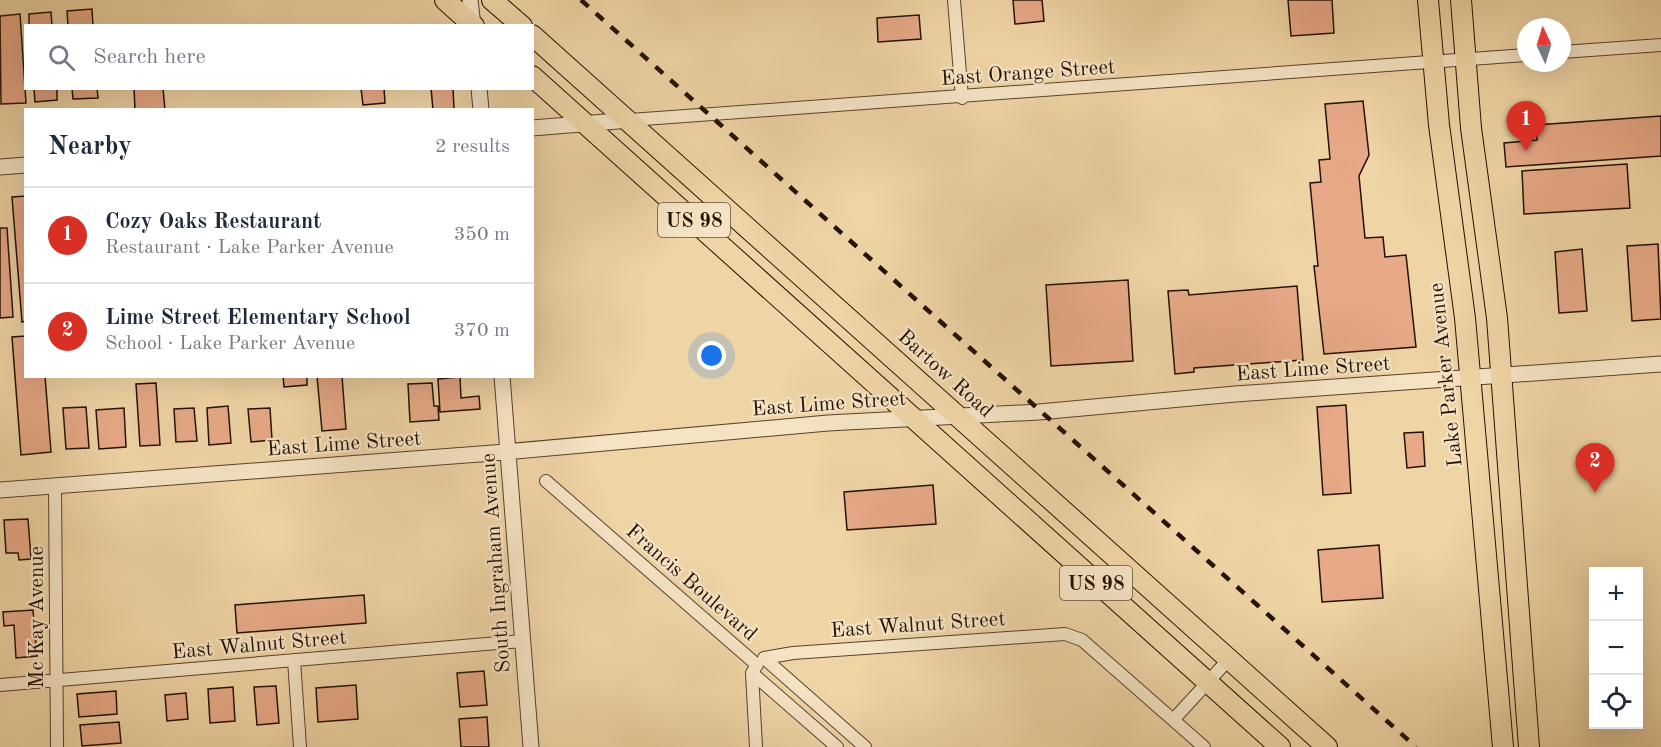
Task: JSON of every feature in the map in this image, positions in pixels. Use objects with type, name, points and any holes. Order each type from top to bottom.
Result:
[{"type":"main road","points":[[445,0],[472,24]]},
{"type":"main road","points":[[492,0],[520,24]]},
{"type":"main road","name":"Lake Parker Avenue","points":[[1428,0],[1433,62],[1470,378],[1503,747]]},
{"type":"main road","points":[[1461,0],[1465,59],[1502,376],[1529,747]]},
{"type":"main road","name":"Bartow Road","points":[[534,37],[630,120],[1328,747]]},
{"type":"main road","name":"US 98","points":[[534,78],[1280,747]]},
{"type":"street","points":[[470,0],[473,24]]},
{"type":"street","points":[[954,0],[962,98]]},
{"type":"street","points":[[1571,51],[1661,45]]},
{"type":"street","name":"East Orange Street","points":[[534,128],[1517,56]]},
{"type":"street","points":[[479,90],[481,108]]},
{"type":"street","points":[[0,167],[24,165]]},
{"type":"street","name":"East Lime Street","points":[[0,490],[508,452],[817,424],[957,416],[1661,364]]},
{"type":"street","name":"South Ingraham Avenue","points":[[502,378],[531,747]]},
{"type":"street","name":"Francis Boulevard","points":[[546,481],[758,665],[866,747]]},
{"type":"street","name":"Mc Kay Avenue","points":[[55,486],[57,747]]},
{"type":"street","name":"East Walnut Street","points":[[758,665],[793,653],[1065,634],[1082,640],[1174,719]]},
{"type":"street","name":"East Walnut Street","points":[[0,685],[522,641]]},
{"type":"street","points":[[1204,747],[1174,719],[1229,659]]},
{"type":"street","points":[[294,660],[300,747]]},
{"type":"street","points":[[756,747],[758,665]]},
{"type":"street","name":"Francis Boulevard","points":[[758,665],[837,747]]},
{"type":"building","points":[[1013,0],[1042,0],[1044,21],[1015,24]]},
{"type":"building","points":[[1288,0],[1332,0],[1334,33],[1291,36]]},
{"type":"building","points":[[92,9],[93,24],[68,24],[67,11]]},
{"type":"building","points":[[51,12],[52,24],[29,24],[29,14]]},
{"type":"building","points":[[20,14],[26,103],[1,104],[0,16]]},
{"type":"building","points":[[919,15],[921,39],[878,42],[877,18]]},
{"type":"building","points":[[34,90],[57,90],[57,100],[35,102]]},
{"type":"building","points":[[72,90],[97,90],[98,98],[73,99]]},
{"type":"building","points":[[134,90],[163,90],[165,108],[135,108]]},
{"type":"building","points":[[361,90],[384,90],[385,103],[363,105]]},
{"type":"building","points":[[431,90],[453,90],[454,108],[433,108]]},
{"type":"building","points":[[1363,101],[1369,155],[1359,176],[1365,238],[1383,237],[1385,257],[1406,255],[1416,347],[1324,354],[1314,266],[1318,266],[1310,183],[1321,182],[1319,160],[1330,159],[1325,104]]},
{"type":"building","points":[[1661,116],[1661,156],[1506,167],[1504,143],[1537,140],[1536,125]]},
{"type":"building","points":[[1627,164],[1630,208],[1524,214],[1522,171]]},
{"type":"building","points":[[24,196],[24,322],[22,322],[12,197]]},
{"type":"building","points":[[0,228],[7,228],[13,317],[0,318]]},
{"type":"building","points":[[1658,244],[1661,319],[1632,321],[1627,246]]},
{"type":"building","points":[[1582,249],[1587,311],[1559,313],[1555,252]]},
{"type":"building","points":[[1128,280],[1133,361],[1051,366],[1046,285]]},
{"type":"building","points":[[1297,286],[1303,360],[1194,368],[1194,372],[1175,374],[1168,291],[1188,290],[1189,295]]},
{"type":"building","points":[[24,336],[24,378],[45,378],[51,452],[21,455],[12,337]]},
{"type":"building","points":[[283,378],[307,378],[307,385],[284,387]]},
{"type":"building","points":[[317,378],[342,378],[346,429],[322,431]]},
{"type":"building","points":[[460,378],[461,398],[479,396],[480,409],[440,412],[438,379]]},
{"type":"building","points":[[156,383],[160,445],[140,446],[136,384]]},
{"type":"building","points":[[432,383],[434,406],[438,406],[439,420],[410,422],[408,384]]},
{"type":"building","points":[[1346,405],[1351,493],[1323,495],[1317,407]]},
{"type":"building","points":[[228,406],[231,443],[209,445],[207,408]]},
{"type":"building","points":[[86,407],[89,448],[66,449],[63,408]]},
{"type":"building","points":[[124,408],[126,447],[99,449],[96,410]]},
{"type":"building","points":[[194,408],[197,441],[176,442],[174,409]]},
{"type":"building","points":[[270,408],[272,440],[251,442],[248,409]]},
{"type":"building","points":[[1423,432],[1425,466],[1407,468],[1404,433]]},
{"type":"building","points":[[933,485],[936,524],[847,530],[844,492]]},
{"type":"building","points":[[28,519],[31,559],[19,560],[18,553],[6,553],[4,520]]},
{"type":"building","points":[[1379,545],[1383,598],[1322,602],[1318,550]]},
{"type":"building","points":[[364,595],[366,623],[237,633],[235,605]]},
{"type":"building","points":[[33,610],[37,656],[16,658],[14,625],[4,626],[3,612]]},
{"type":"building","points":[[484,671],[487,705],[460,707],[457,673]]},
{"type":"building","points":[[356,685],[358,719],[318,722],[316,688]]},
{"type":"building","points":[[276,686],[279,723],[257,725],[254,687]]},
{"type":"building","points":[[233,687],[235,721],[210,723],[208,689]]},
{"type":"building","points":[[116,691],[117,714],[79,717],[77,694]]},
{"type":"building","points":[[186,693],[188,719],[167,721],[165,695]]},
{"type":"building","points":[[487,717],[489,747],[461,747],[459,719]]},
{"type":"building","points":[[119,722],[121,743],[82,746],[80,725]]},
{"type":"railway","points":[[581,0],[1416,747]]},
{"type":"place","name":"Cozy Oaks Restaurant","points":[[1526,151]]},
{"type":"place","name":"Lime Street Elementary School","points":[[1595,493]]}]
